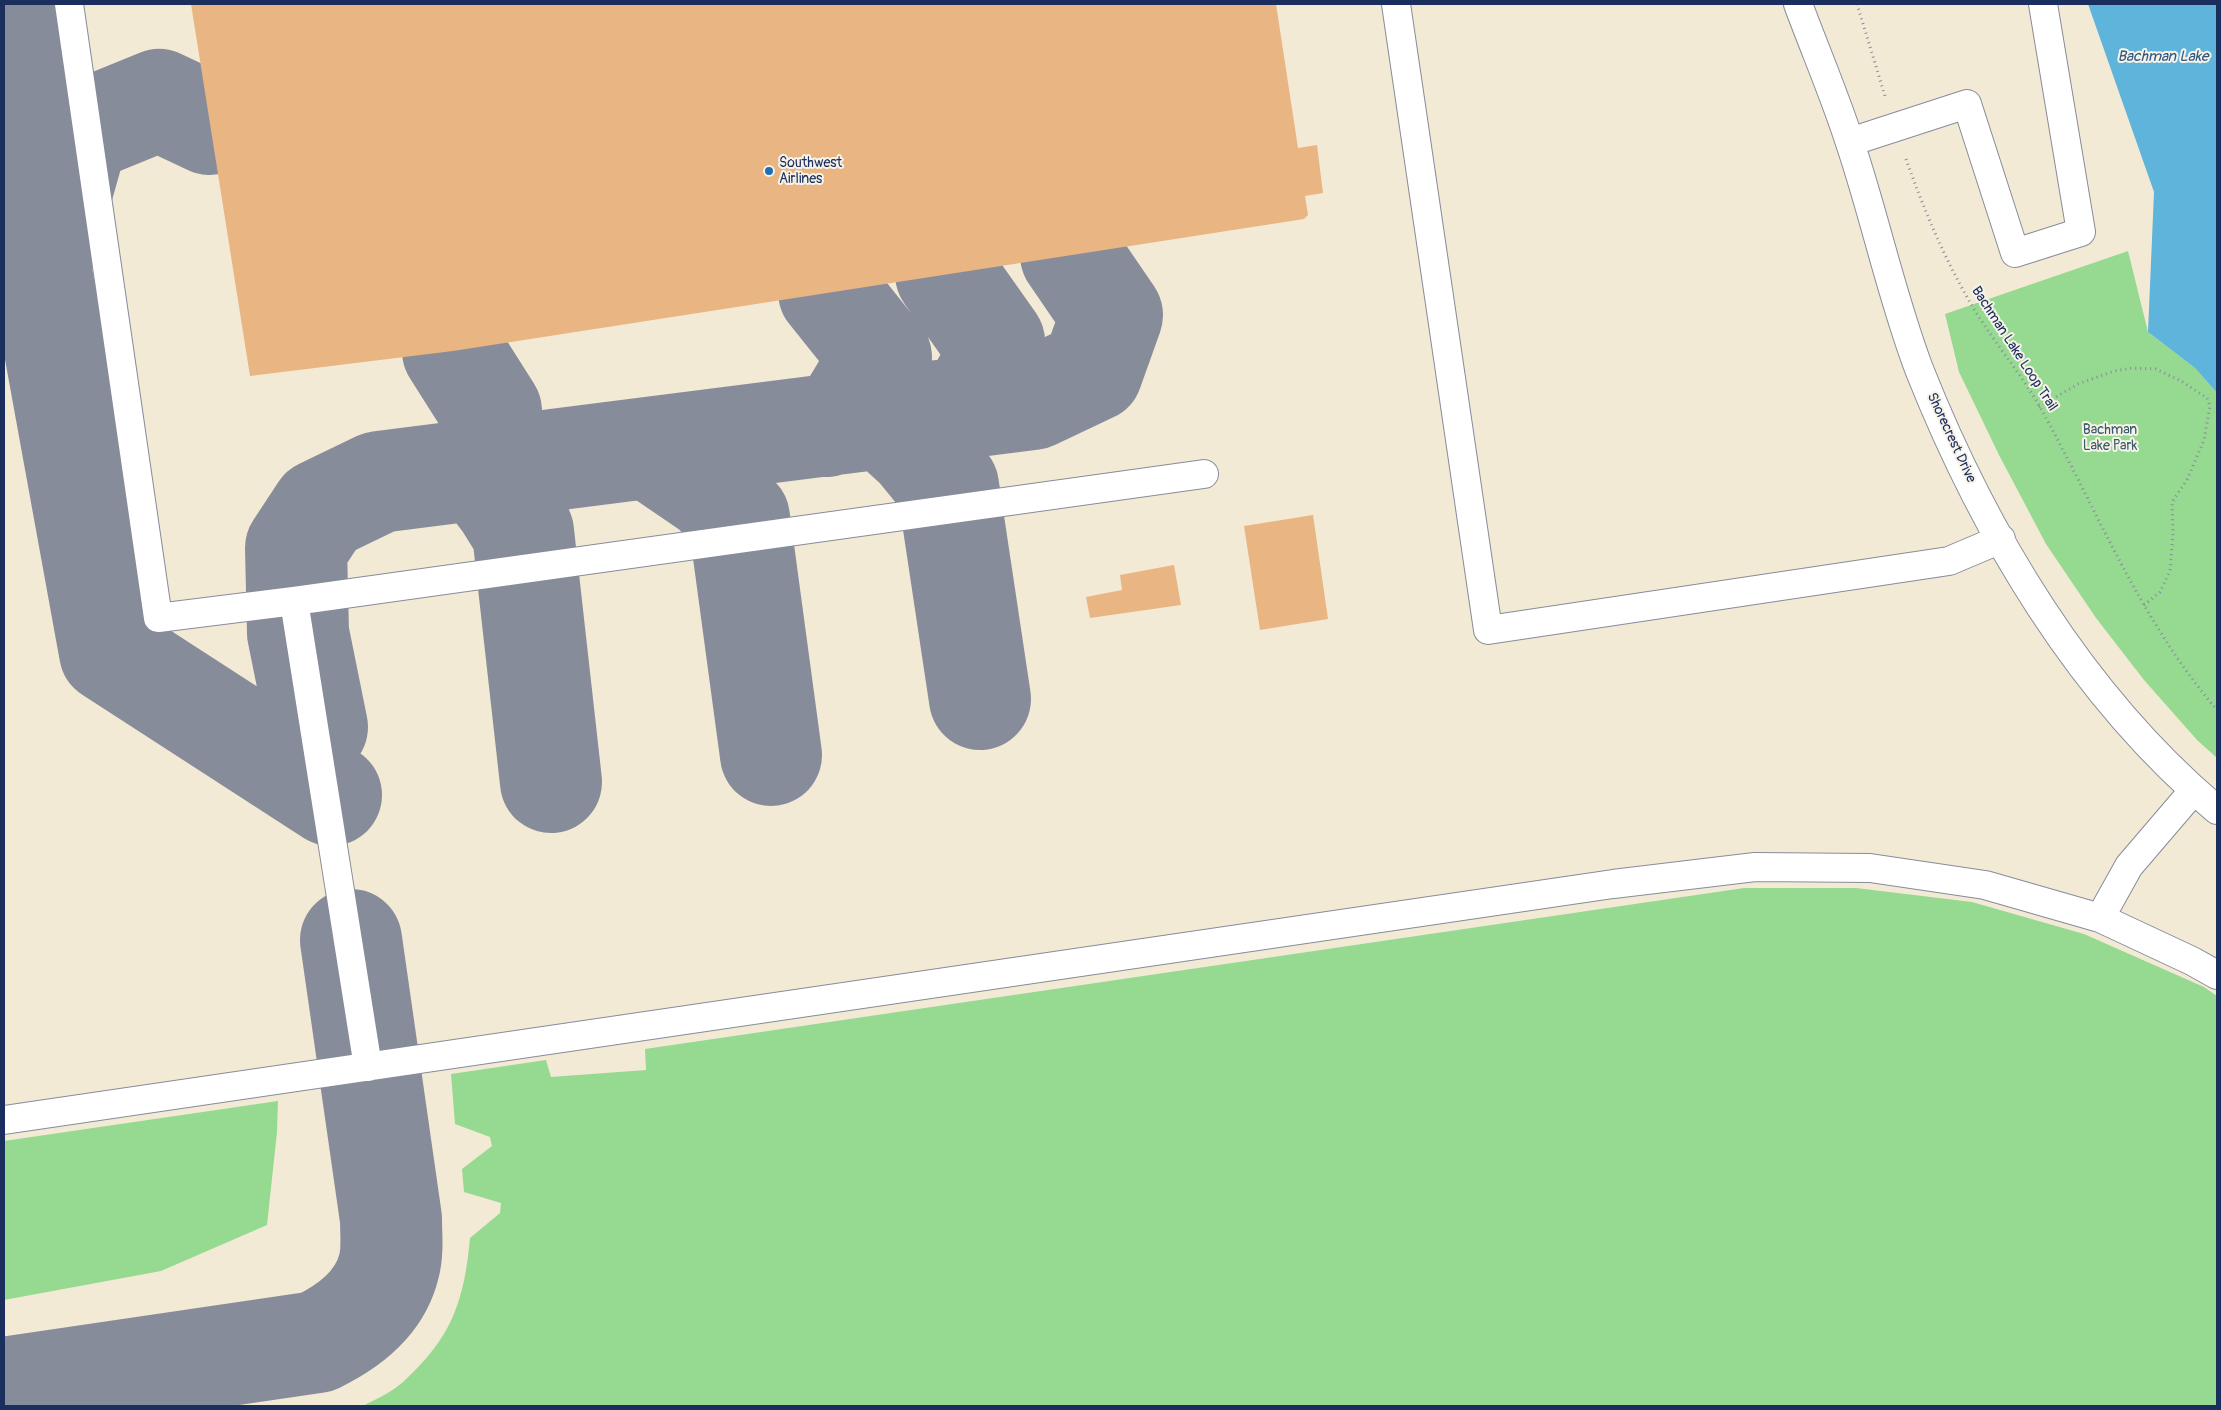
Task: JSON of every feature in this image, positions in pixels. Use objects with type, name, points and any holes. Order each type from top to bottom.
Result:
[{"type":"street","points":[[69,4],[158,618],[294,601],[1204,474]]},
{"type":"street","points":[[1396,4],[1488,630],[1949,561],[2001,539]]},
{"type":"street","name":"Shorecrest Drive","points":[[1798,4],[1850,142],[1885,265],[1919,368],[1962,467],[2001,539],[2048,618],[2100,688],[2160,756],[2217,810]]},
{"type":"street","points":[[1850,142],[1967,104],[2016,253],[2081,232],[2044,10]]},
{"type":"street","points":[[294,601],[368,1067]]},
{"type":"street","points":[[2100,918],[2130,866],[2194,790]]},
{"type":"street","points":[[4,1120],[1603,885],[1755,867],[1870,868],[1985,885],[2100,918],[2217,975]]},
{"type":"path","name":"Bachman Lake Loop Trail","points":[[1857,4],[1894,128],[1930,224],[1967,298],[2040,407],[2144,606],[2203,693],[2217,710]]},
{"type":"path","points":[[2040,407],[2078,384],[2114,371],[2132,368],[2156,369],[2181,381],[2206,398],[2210,406],[2204,440],[2187,480],[2172,502],[2173,533],[2170,572],[2160,592],[2144,606]]},
{"type":"green space","name":"Bachman Lake Park","points":[[2128,251],[2148,332],[2195,368],[2217,393],[2217,758],[2197,740],[2144,680],[2096,618],[2046,544],[1999,455],[1959,372],[1945,314]]},
{"type":"green space","points":[[1744,888],[1856,888],[1972,902],[2084,934],[2204,987],[2217,996],[2217,1406],[363,1406],[399,1386],[433,1350],[444,1334],[459,1301],[464,1282],[470,1238],[500,1213],[501,1203],[464,1192],[462,1169],[492,1146],[490,1137],[455,1124],[451,1074],[546,1060],[551,1077],[646,1070],[645,1049]]},
{"type":"green space","points":[[278,1101],[277,1132],[267,1225],[161,1271],[4,1300],[4,1141]]},
{"type":"water","name":"Bachman Lake","points":[[2088,4],[2217,4],[2217,393],[2195,368],[2148,332],[2154,192]]},
{"type":"building","name":"Southwest Airlines","points":[[191,4],[1276,4],[1298,148],[1317,145],[1323,193],[1305,196],[1308,215],[1304,219],[453,351],[250,376]]},
{"type":"building","points":[[1313,515],[1328,619],[1260,630],[1244,526]]},
{"type":"building","points":[[1174,565],[1181,605],[1090,618],[1086,597],[1122,590],[1120,575]]},
{"type":"taxiway","points":[[7,4],[40,267],[110,652],[331,795]]},
{"type":"taxiway","points":[[46,246],[78,133],[159,100],[210,124]]},
{"type":"taxiway","points":[[317,727],[298,633],[296,548],[321,510],[379,482],[1033,399],[1092,371],[1112,315],[1071,255]]},
{"type":"taxiway","points":[[946,274],[994,342],[990,371],[969,407]]},
{"type":"taxiway","points":[[826,426],[846,415],[881,357],[829,292]]},
{"type":"taxiway","points":[[453,351],[491,411],[493,455],[479,469],[505,503],[523,532],[551,782]]},
{"type":"taxiway","points":[[884,418],[917,448],[948,486],[980,699]]},
{"type":"taxiway","points":[[650,448],[713,491],[739,518],[771,755]]},
{"type":"taxiway","points":[[4,1388],[317,1342],[352,1321],[371,1302],[379,1291],[389,1266],[391,1219],[351,940]]},
{"type":"place","name":"Southwest Airlines","points":[[769,171]]}]
